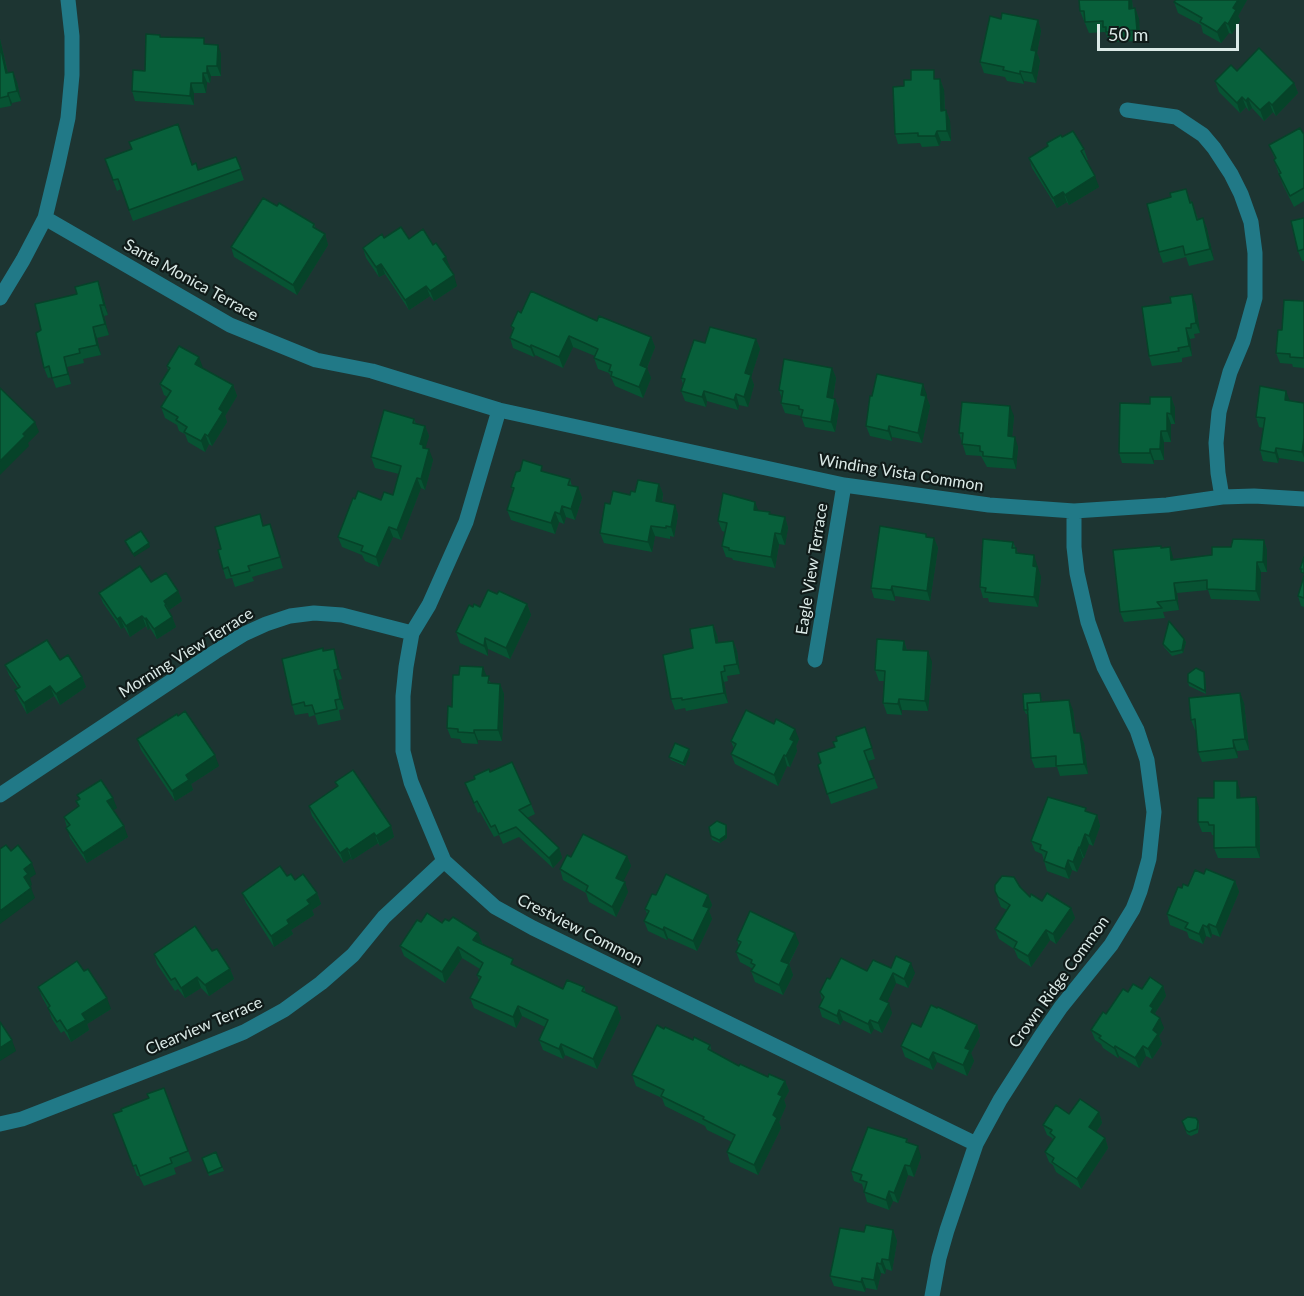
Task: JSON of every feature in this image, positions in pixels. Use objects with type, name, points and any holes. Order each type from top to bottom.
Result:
[{"type":"street","points":[[0,298],[45,218],[68,118],[72,75],[72,36],[68,0]]},
{"type":"street","points":[[1127,110],[1176,117],[1203,135],[1231,174],[1251,222],[1255,253],[1255,298],[1219,412],[1216,443],[1222,497]]},
{"type":"street","name":"Santa Monica Terrace","points":[[45,218],[230,325],[316,360],[372,371],[499,410]]},
{"type":"street","name":"Winding Vista Common","points":[[499,410],[844,485],[989,505],[1074,511],[1167,505],[1222,497],[1304,499]]},
{"type":"street","name":"Crestview Common","points":[[499,410],[466,522],[429,605],[412,633],[403,696],[404,751],[411,782],[444,861],[495,907],[533,928],[976,1144]]},
{"type":"street","name":"Eagle View Terrace","points":[[815,660],[844,485]]},
{"type":"street","name":"Crown Ridge Common","points":[[932,1296],[947,1230],[976,1144],[1022,1065],[1061,1007],[1111,945],[1133,909],[1146,872],[1151,846],[1154,812],[1147,760],[1137,730],[1104,667],[1088,622],[1077,573],[1074,511]]},
{"type":"street","name":"Morning View Terrace","points":[[0,795],[215,652],[244,634],[266,624],[290,616],[314,613],[342,615],[412,633]]},
{"type":"street","name":"Clearview Terrace","points":[[0,1124],[22,1119],[192,1053],[243,1032],[284,1010],[321,983],[353,955],[384,917],[444,861]]},
{"type":"building","points":[[1079,0],[1129,0],[1129,9],[1135,8],[1137,30],[1106,32],[1103,21],[1085,22],[1084,11],[1080,11]]},
{"type":"building","points":[[1176,0],[1238,0],[1233,8],[1236,10],[1228,24],[1225,22],[1217,32],[1200,22],[1202,18],[1174,2]]},
{"type":"building","points":[[1002,13],[1038,20],[1031,50],[1036,51],[1032,73],[1020,71],[1020,74],[1003,70],[1004,67],[980,62],[990,16],[1001,19]]},
{"type":"building","points":[[146,34],[160,35],[160,37],[204,38],[204,44],[218,45],[217,66],[207,66],[207,73],[203,73],[203,83],[191,83],[190,96],[132,91],[133,70],[145,71]]},
{"type":"building","points":[[0,45],[6,73],[13,72],[17,91],[0,98]]},
{"type":"building","points":[[1259,48],[1294,83],[1272,105],[1269,102],[1260,110],[1248,98],[1246,101],[1242,97],[1237,103],[1215,81],[1231,65],[1237,71]]},
{"type":"building","points":[[911,70],[934,70],[934,79],[940,79],[941,111],[946,110],[947,131],[937,131],[935,136],[918,136],[918,133],[895,134],[893,87],[904,86],[904,80],[911,80]]},
{"type":"building","points":[[178,124],[192,165],[196,163],[198,170],[236,157],[241,169],[129,210],[118,179],[113,180],[105,159],[132,149],[129,142]]},
{"type":"building","points":[[1300,128],[1304,133],[1304,188],[1290,196],[1269,145]]},
{"type":"building","points":[[1073,131],[1084,149],[1081,151],[1095,176],[1065,195],[1063,192],[1053,198],[1029,158],[1048,146],[1047,143]]},
{"type":"building","points":[[1186,189],[1197,220],[1203,218],[1210,249],[1185,255],[1183,246],[1159,252],[1147,204],[1171,197],[1170,193]]},
{"type":"building","points":[[263,198],[277,206],[279,203],[314,224],[313,227],[325,234],[293,285],[231,247]]},
{"type":"building","points":[[1304,218],[1304,249],[1298,251],[1291,221]]},
{"type":"building","points":[[401,227],[409,239],[423,229],[433,245],[436,243],[446,257],[443,259],[454,275],[430,291],[426,286],[405,300],[381,264],[376,267],[363,248],[382,234],[384,238]]},
{"type":"building","points":[[98,281],[104,305],[100,305],[105,324],[93,327],[97,345],[79,349],[80,353],[64,357],[68,374],[52,378],[49,366],[44,368],[36,333],[41,330],[35,304],[77,294],[75,287]]},
{"type":"building","points":[[531,291],[597,321],[599,316],[651,337],[640,365],[647,368],[639,387],[611,376],[612,372],[609,371],[611,365],[594,358],[598,349],[569,336],[559,357],[510,338],[514,328],[511,326],[518,311],[521,313]]},
{"type":"building","points":[[1192,294],[1196,323],[1191,324],[1191,328],[1186,328],[1189,346],[1178,348],[1179,351],[1149,356],[1142,307],[1171,303],[1170,297]]},
{"type":"building","points":[[1284,300],[1304,301],[1304,358],[1276,353],[1278,330],[1282,330]]},
{"type":"building","points":[[710,327],[756,339],[745,373],[751,375],[744,397],[736,394],[734,400],[704,391],[702,397],[681,391],[685,379],[681,378],[694,340],[705,343]]},
{"type":"building","points":[[179,346],[199,357],[195,364],[233,385],[219,409],[223,412],[208,436],[205,434],[201,441],[184,432],[187,427],[176,420],[178,417],[161,407],[171,391],[160,384]]},
{"type":"building","points":[[784,359],[832,368],[827,397],[835,399],[831,422],[801,417],[803,410],[799,409],[799,406],[781,403],[783,391],[779,390]]},
{"type":"building","points":[[877,374],[923,384],[921,395],[926,396],[918,433],[889,426],[888,431],[866,426],[870,396],[872,396]]},
{"type":"building","points":[[1260,386],[1286,391],[1285,400],[1304,403],[1302,452],[1276,448],[1275,453],[1260,450],[1265,418],[1256,417]]},
{"type":"building","points":[[0,388],[35,422],[23,434],[25,436],[0,461]]},
{"type":"building","points":[[1150,397],[1171,397],[1171,414],[1167,413],[1167,431],[1161,431],[1160,449],[1150,449],[1150,453],[1119,453],[1120,403],[1150,404]]},
{"type":"building","points":[[962,402],[1010,406],[1008,436],[1015,437],[1013,459],[983,456],[980,446],[962,444],[963,433],[959,433]]},
{"type":"building","points":[[384,410],[414,419],[413,423],[425,426],[420,444],[423,448],[429,449],[421,479],[417,478],[397,530],[389,527],[376,557],[361,551],[363,546],[338,537],[358,491],[381,500],[384,492],[393,495],[401,466],[371,457]]},
{"type":"building","points":[[523,460],[542,466],[541,471],[570,479],[568,485],[578,487],[571,509],[562,506],[560,514],[555,512],[551,523],[507,510],[514,488],[511,487]]},
{"type":"building","points":[[638,480],[659,484],[656,501],[675,505],[671,527],[651,526],[648,542],[600,533],[605,503],[610,504],[613,491],[630,495],[631,491],[635,492]]},
{"type":"building","points":[[723,493],[755,502],[754,510],[785,517],[781,534],[775,533],[771,557],[729,550],[722,546],[727,523],[718,521]]},
{"type":"building","points":[[260,514],[263,526],[270,524],[280,557],[248,566],[250,571],[231,576],[228,567],[223,569],[215,527]]},
{"type":"building","points":[[880,526],[926,534],[926,537],[934,538],[927,591],[892,586],[891,590],[871,588]]},
{"type":"building","points":[[141,531],[149,543],[133,554],[125,541]]},
{"type":"building","points":[[983,539],[1013,542],[1012,548],[1016,548],[1016,553],[1034,555],[1033,566],[1037,567],[1034,597],[985,592],[986,588],[980,587]]},
{"type":"building","points":[[1233,539],[1264,540],[1263,562],[1257,562],[1256,591],[1207,589],[1207,580],[1174,583],[1176,600],[1157,602],[1162,608],[1120,612],[1113,550],[1170,547],[1171,560],[1212,555],[1212,547],[1231,547]]},
{"type":"building","points":[[1304,557],[1304,573],[1300,569]]},
{"type":"building","points":[[140,566],[151,582],[166,573],[178,591],[164,601],[172,617],[154,629],[142,616],[126,626],[120,617],[117,619],[99,593]]},
{"type":"building","points":[[1304,576],[1304,598],[1298,596]]},
{"type":"building","points":[[488,590],[497,594],[499,591],[527,604],[506,648],[485,638],[484,646],[456,632],[469,605],[473,607],[474,604],[480,607]]},
{"type":"building","points":[[1169,621],[1184,639],[1182,650],[1171,652],[1163,644]]},
{"type":"building","points":[[713,625],[716,643],[733,641],[737,664],[724,666],[725,671],[721,672],[724,693],[682,700],[682,698],[671,699],[663,655],[693,648],[690,629]]},
{"type":"building","points":[[877,639],[904,641],[903,650],[928,651],[925,701],[899,699],[898,704],[883,703],[885,671],[875,670]]},
{"type":"building","points":[[47,640],[60,660],[68,655],[82,677],[56,694],[50,686],[24,703],[15,690],[20,687],[5,665]]},
{"type":"building","points":[[323,648],[323,651],[334,649],[338,669],[334,670],[340,699],[335,700],[337,709],[315,714],[312,705],[305,706],[304,702],[292,705],[282,659]]},
{"type":"building","points":[[460,666],[483,667],[482,676],[489,676],[488,683],[500,684],[498,730],[474,730],[474,733],[458,732],[458,729],[447,728],[448,706],[452,707],[453,675],[459,675]]},
{"type":"building","points":[[1196,668],[1204,672],[1205,691],[1188,682],[1188,674]]},
{"type":"building","points":[[1040,693],[1041,702],[1027,703],[1028,710],[1024,710],[1023,694]]},
{"type":"building","points":[[1240,693],[1245,739],[1233,740],[1234,748],[1198,752],[1195,719],[1191,720],[1189,698]]},
{"type":"building","points":[[1069,700],[1074,733],[1080,733],[1084,764],[1056,766],[1056,756],[1031,758],[1027,703]]},
{"type":"building","points":[[746,710],[774,724],[776,719],[795,729],[790,739],[794,741],[774,775],[731,754],[736,744],[731,741]]},
{"type":"building","points":[[185,711],[215,755],[186,775],[189,780],[172,791],[137,739]]},
{"type":"building","points":[[865,727],[872,748],[864,751],[874,778],[827,794],[818,765],[821,763],[818,753],[835,747],[833,742],[837,741],[836,737]]},
{"type":"building","points":[[675,743],[689,749],[683,763],[669,757]]},
{"type":"building","points":[[512,762],[531,804],[519,810],[559,848],[549,858],[516,827],[499,834],[495,825],[491,827],[477,801],[474,803],[465,783],[489,769],[490,772]]},
{"type":"building","points":[[353,770],[391,826],[376,836],[374,833],[349,850],[347,848],[340,853],[309,806],[338,786],[335,782]]},
{"type":"building","points":[[101,780],[113,798],[107,801],[124,826],[83,853],[66,828],[70,825],[64,817],[79,806],[76,801],[80,799],[77,795]]},
{"type":"building","points":[[1214,781],[1237,781],[1237,798],[1256,797],[1256,847],[1214,848],[1214,825],[1209,825],[1208,822],[1198,822],[1198,798],[1214,798]]},
{"type":"building","points":[[1048,797],[1086,808],[1085,811],[1097,815],[1089,836],[1085,834],[1073,862],[1068,860],[1065,869],[1044,861],[1047,852],[1040,849],[1041,845],[1031,841]]},
{"type":"building","points":[[717,821],[726,825],[726,835],[719,840],[711,836],[709,827]]},
{"type":"building","points":[[583,834],[627,856],[616,878],[625,882],[612,907],[586,891],[588,886],[560,869],[567,855],[571,857]]},
{"type":"building","points":[[6,845],[11,851],[18,845],[32,863],[24,869],[28,874],[24,877],[31,888],[0,911],[0,849]]},
{"type":"building","points":[[280,866],[287,876],[291,874],[295,880],[303,874],[317,893],[307,900],[310,904],[287,920],[289,924],[271,936],[242,893]]},
{"type":"building","points":[[1206,869],[1235,881],[1216,927],[1209,924],[1207,927],[1203,925],[1199,934],[1185,928],[1188,923],[1167,914],[1178,887],[1182,888],[1183,884],[1188,886],[1195,870],[1204,874]]},
{"type":"building","points":[[666,874],[708,895],[703,906],[709,908],[693,941],[664,927],[663,930],[644,921],[649,911],[645,909],[652,894],[656,895]]},
{"type":"building","points":[[1002,876],[1014,877],[1030,897],[1031,894],[1042,901],[1047,893],[1071,908],[1053,934],[1046,930],[1028,956],[1014,948],[1017,942],[995,929],[1010,905],[998,897],[995,891],[995,885]]},
{"type":"building","points":[[750,911],[795,933],[781,961],[789,964],[779,985],[751,971],[755,965],[751,963],[752,960],[736,952],[741,942],[737,940]]},
{"type":"building","points":[[427,913],[442,923],[445,919],[449,921],[453,917],[478,933],[473,940],[513,959],[511,964],[563,989],[567,980],[584,987],[582,991],[617,1007],[593,1059],[561,1044],[559,1049],[539,1040],[548,1020],[518,1006],[513,1017],[470,998],[481,977],[477,975],[483,963],[458,947],[442,972],[400,946],[417,920],[421,922]]},
{"type":"building","points":[[195,926],[212,951],[217,949],[230,969],[205,985],[197,977],[181,988],[175,978],[171,980],[154,954]]},
{"type":"building","points":[[896,956],[911,963],[904,979],[893,973],[880,999],[889,1003],[878,1023],[870,1020],[868,1024],[839,1010],[837,1016],[819,1007],[824,997],[820,992],[841,958],[867,971],[873,960],[891,968]]},
{"type":"building","points":[[77,961],[84,971],[88,969],[107,998],[82,1014],[86,1020],[67,1031],[60,1020],[57,1022],[38,987]]},
{"type":"building","points":[[1150,977],[1163,986],[1150,1006],[1153,1008],[1151,1012],[1160,1018],[1153,1030],[1158,1034],[1148,1049],[1143,1046],[1135,1058],[1115,1046],[1114,1048],[1091,1030],[1103,1012],[1106,1014],[1123,989],[1128,992],[1133,984],[1142,989]]},
{"type":"building","points":[[931,1005],[977,1025],[965,1048],[970,1050],[963,1065],[933,1052],[929,1060],[901,1046],[912,1023],[921,1027]]},
{"type":"building","points":[[0,1022],[12,1040],[0,1048]]},
{"type":"building","points":[[657,1025],[693,1040],[694,1037],[710,1045],[708,1049],[739,1066],[740,1064],[768,1077],[769,1074],[785,1081],[778,1094],[782,1096],[773,1115],[777,1118],[754,1165],[727,1152],[735,1135],[661,1096],[664,1090],[632,1075]]},
{"type":"building","points":[[164,1088],[188,1151],[170,1158],[172,1163],[140,1176],[136,1165],[133,1166],[113,1114],[149,1098],[147,1094]]},
{"type":"building","points":[[1080,1099],[1099,1112],[1089,1127],[1105,1138],[1077,1179],[1052,1162],[1054,1158],[1045,1152],[1055,1137],[1050,1133],[1052,1130],[1043,1125],[1056,1105],[1069,1114]]},
{"type":"building","points":[[1188,1117],[1196,1118],[1198,1121],[1197,1129],[1189,1132],[1182,1121]]},
{"type":"building","points":[[868,1127],[907,1139],[906,1142],[918,1146],[910,1166],[905,1165],[894,1193],[889,1191],[886,1200],[864,1192],[867,1182],[860,1180],[862,1175],[851,1171]]},
{"type":"building","points":[[216,1152],[222,1167],[208,1173],[202,1158]]},
{"type":"building","points":[[866,1225],[893,1230],[889,1260],[882,1259],[881,1264],[877,1263],[874,1280],[862,1278],[861,1282],[830,1276],[840,1228],[864,1232]]}]
